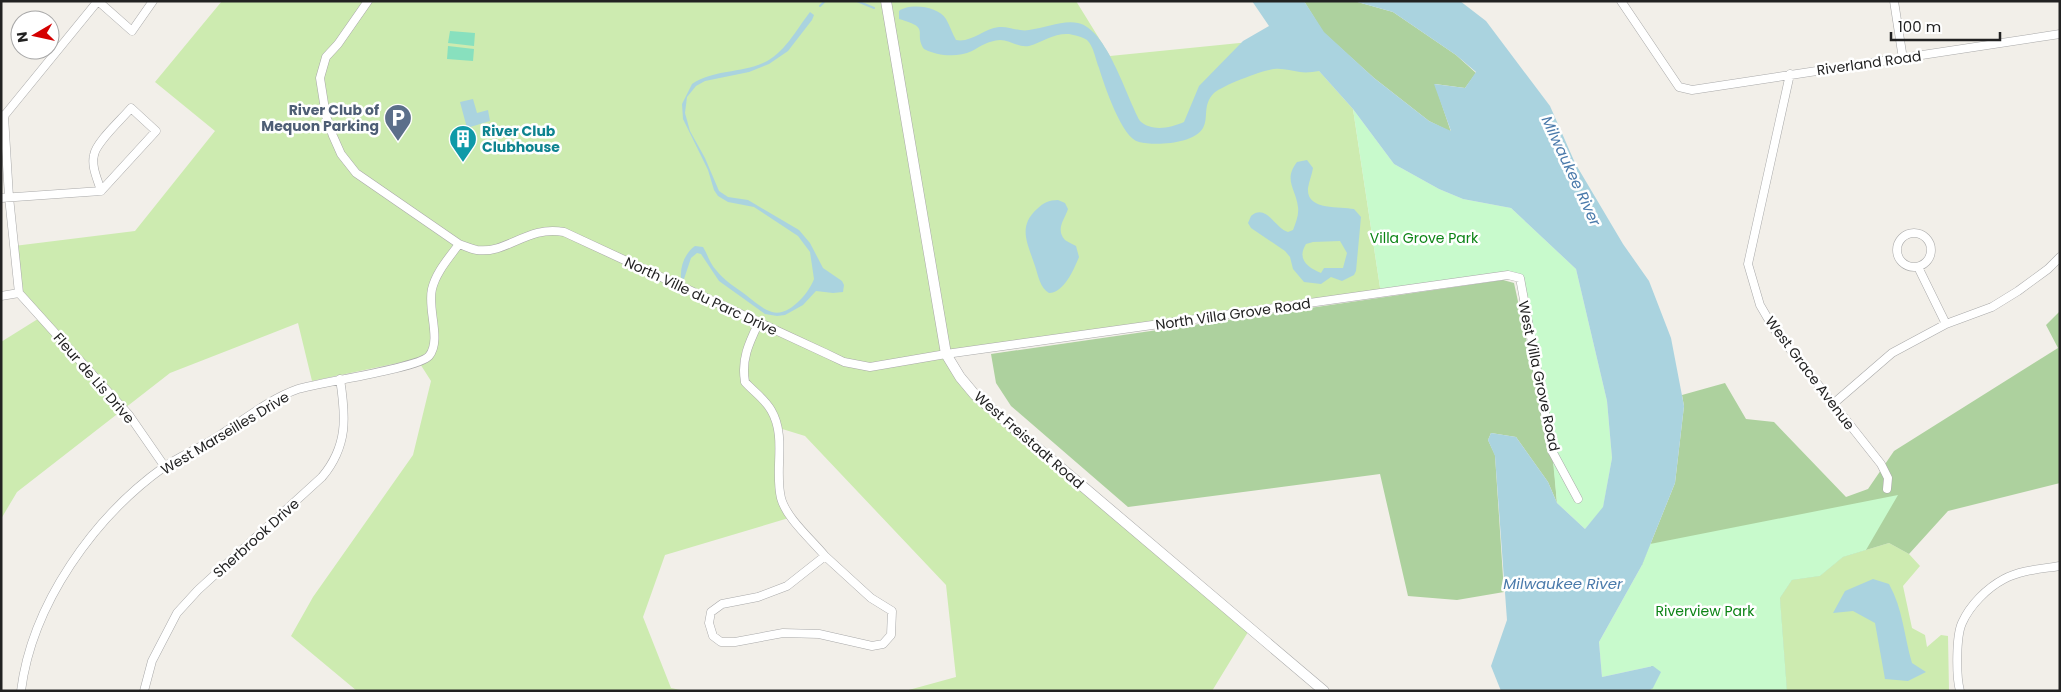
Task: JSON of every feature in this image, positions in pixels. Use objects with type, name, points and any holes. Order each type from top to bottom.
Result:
[{"type":"street","points":[[1,296],[20,293],[5,197],[3,115],[97,2],[132,31],[153,1]]},
{"type":"street","points":[[368,1],[338,44],[326,56],[320,78],[326,116],[333,136],[341,154],[356,173],[459,244]]},
{"type":"street","name":"West Freistadt Road","points":[[886,1],[946,354],[960,377],[975,395],[1324,691]]},
{"type":"street","name":"Riverland Road","points":[[1621,1],[1679,87],[1692,90],[2060,34]]},
{"type":"street","points":[[1894,1],[1903,59]]},
{"type":"street","name":"West Grace Avenue","points":[[1790,74],[1748,264],[1760,305],[1774,329],[1881,464],[1888,478],[1887,489]]},
{"type":"street","points":[[5,197],[102,191],[156,131],[131,108],[99,145],[94,155],[94,169],[102,191]]},
{"type":"street","name":"North Ville du Parc Drive","points":[[459,244],[476,250],[488,250],[537,232],[554,230],[564,232],[825,353],[860,367],[880,366],[946,354]]},
{"type":"street","points":[[1912,233],[1923,236],[1930,244],[1931,250],[1927,261],[1918,267],[1907,266],[1899,259],[1897,253],[1899,242],[1902,238],[1912,233]]},
{"type":"street","name":"West Marseilles Drive","points":[[21,691],[24,668],[39,624],[63,577],[88,540],[120,505],[165,467],[208,443],[282,396],[298,389],[421,362],[429,356],[434,344],[430,303],[432,289],[441,268],[459,244]]},
{"type":"street","points":[[1833,404],[1892,353],[1946,324],[1992,307],[2048,269],[2060,257]]},
{"type":"street","points":[[1918,267],[1946,324]]},
{"type":"street","name":"North Villa Grove Road","points":[[946,354],[1508,275],[1520,278]]},
{"type":"street","name":"West Villa Grove Road","points":[[1520,278],[1552,451],[1578,499]]},
{"type":"street","name":"Fleur de Lis Drive","points":[[20,293],[129,415],[165,467]]},
{"type":"street","points":[[759,322],[748,345],[744,359],[745,382],[763,398],[778,422],[780,436],[779,483],[781,498],[786,511],[826,556],[871,598],[892,612],[891,635],[883,644],[872,646],[819,634],[782,633],[735,642],[721,642],[712,636],[709,623],[711,612],[722,604],[758,597],[786,586],[826,556]]},
{"type":"street","name":"Sherbrook Drive","points":[[144,691],[152,661],[177,613],[198,590],[322,477],[332,465],[340,448],[344,429],[344,406],[340,379]]},
{"type":"street","points":[[1960,691],[1957,681],[1958,649],[1962,624],[1978,599],[2004,579],[2021,572],[2060,566]]},
{"type":"green space","points":[[222,1],[1076,1],[1110,56],[1279,39],[1312,63],[1353,109],[1381,294],[947,354],[960,377],[1248,632],[1212,691],[905,691],[956,677],[946,585],[805,436],[779,428],[779,483],[792,517],[665,555],[643,617],[671,688],[685,691],[357,691],[291,636],[313,597],[413,455],[431,381],[417,359],[312,381],[298,323],[170,373],[17,492],[1,519],[1,342],[41,317],[19,293],[14,246],[135,231],[215,131],[155,82]]},
{"type":"green space","points":[[1304,1],[1354,1],[1393,12],[1456,55],[1476,73],[1465,88],[1435,84],[1451,132],[1429,121],[1374,78],[1323,32]]},
{"type":"green space","points":[[450,31],[475,33],[474,46],[448,43]]},
{"type":"green space","points":[[448,46],[474,49],[473,61],[447,59]]},
{"type":"green space","name":"Villa Grove Park","points":[[1353,109],[1394,164],[1439,189],[1463,199],[1511,208],[1576,269],[1607,401],[1612,458],[1603,508],[1585,529],[1557,503],[1552,451],[1520,278],[1508,275],[1381,294]]},
{"type":"green space","points":[[1503,280],[1514,283],[1554,467],[1557,503],[1548,482],[1516,437],[1491,433],[1488,440],[1495,455],[1504,592],[1457,600],[1408,596],[1380,474],[1128,507],[1011,406],[996,383],[991,354]]},
{"type":"green space","points":[[2060,311],[2060,483],[1948,511],[1909,554],[1889,543],[1843,557],[1820,576],[1792,580],[1780,598],[1787,691],[1648,691],[1653,688],[1642,565],[1675,483],[1684,406],[1682,395],[1725,383],[1746,419],[1774,422],[1846,497],[1868,489],[1894,451],[2058,348],[2046,325]]},
{"type":"green space","name":"Riverview Park","points":[[1898,495],[1866,550],[1843,557],[1820,576],[1792,580],[1780,598],[1787,691],[1648,691],[1653,688],[1653,666],[1602,677],[1599,642],[1642,565],[1650,544]]},
{"type":"green space","points":[[1889,543],[1909,554],[1920,566],[1903,586],[1912,628],[1925,635],[1927,647],[1941,635],[1948,636],[1949,691],[1787,691],[1780,598],[1792,580],[1820,576],[1843,557]]},
{"type":"water","name":"Milwaukee River","points":[[1252,1],[1304,1],[1324,32],[1374,78],[1429,121],[1451,131],[1434,84],[1465,88],[1476,72],[1456,55],[1393,12],[1354,1],[1460,1],[1486,21],[1550,106],[1575,163],[1623,244],[1649,281],[1671,338],[1684,406],[1675,483],[1642,565],[1599,642],[1602,677],[1653,666],[1661,672],[1653,688],[1648,691],[1501,691],[1491,666],[1507,620],[1495,456],[1488,440],[1491,433],[1516,437],[1548,482],[1557,503],[1585,529],[1603,507],[1612,458],[1607,401],[1576,269],[1511,208],[1463,199],[1439,189],[1394,164],[1353,109],[1319,71],[1305,72],[1274,69],[1234,82],[1214,93],[1210,98],[1205,124],[1198,133],[1183,141],[1154,144],[1139,142],[1133,139],[1126,131],[1109,98],[1093,49],[1087,40],[1081,37],[1064,34],[1053,36],[1029,46],[1000,40],[960,55],[948,55],[924,49],[921,43],[919,28],[899,19],[899,11],[910,7],[924,7],[937,11],[946,19],[956,40],[967,40],[999,27],[1025,30],[1060,23],[1078,23],[1088,28],[1098,37],[1107,50],[1140,121],[1150,127],[1161,128],[1184,122],[1199,86],[1243,41],[1269,26]]},
{"type":"water","points":[[810,12],[814,15],[812,20],[788,51],[769,64],[749,72],[705,81],[696,86],[687,97],[685,113],[690,131],[705,158],[719,191],[728,197],[748,200],[799,230],[810,243],[823,268],[842,281],[844,285],[843,292],[816,291],[803,305],[785,315],[777,316],[765,314],[719,281],[701,254],[697,253],[691,258],[684,279],[681,278],[682,264],[688,252],[695,246],[703,247],[719,274],[761,307],[778,313],[798,303],[808,291],[814,279],[810,252],[798,236],[754,207],[728,202],[718,196],[714,190],[708,170],[683,119],[682,104],[692,84],[700,79],[745,69],[763,63],[777,54]]},
{"type":"water","points":[[473,99],[477,113],[488,110],[490,121],[467,128],[460,102]]},
{"type":"water","points":[[1307,160],[1313,168],[1308,188],[1312,201],[1325,206],[1354,209],[1361,217],[1356,271],[1354,275],[1342,281],[1331,277],[1321,284],[1304,282],[1293,269],[1290,257],[1285,251],[1251,228],[1248,223],[1251,216],[1261,212],[1266,214],[1283,230],[1288,232],[1293,230],[1298,210],[1291,174],[1297,162]],"holes":[[[1340,241],[1347,253],[1343,268],[1324,268],[1321,273],[1308,266],[1302,255],[1306,244],[1313,242]]]},
{"type":"water","points":[[1058,200],[1065,203],[1068,209],[1061,228],[1062,236],[1065,240],[1076,246],[1079,257],[1064,285],[1049,293],[1043,288],[1040,281],[1027,243],[1026,229],[1027,222],[1039,207],[1049,201]]},
{"type":"water","points":[[1873,579],[1889,584],[1900,613],[1912,663],[1926,672],[1908,681],[1885,679],[1875,623],[1853,611],[1833,613],[1845,591]]},
{"type":"waterway","points":[[820,6],[825,1]]},
{"type":"waterway","points":[[857,1],[874,8]]},
{"type":"place","name":"River Club of Mequon Parking","points":[[398,142]]},
{"type":"place","name":"River Club Clubhouse","points":[[463,163]]}]
